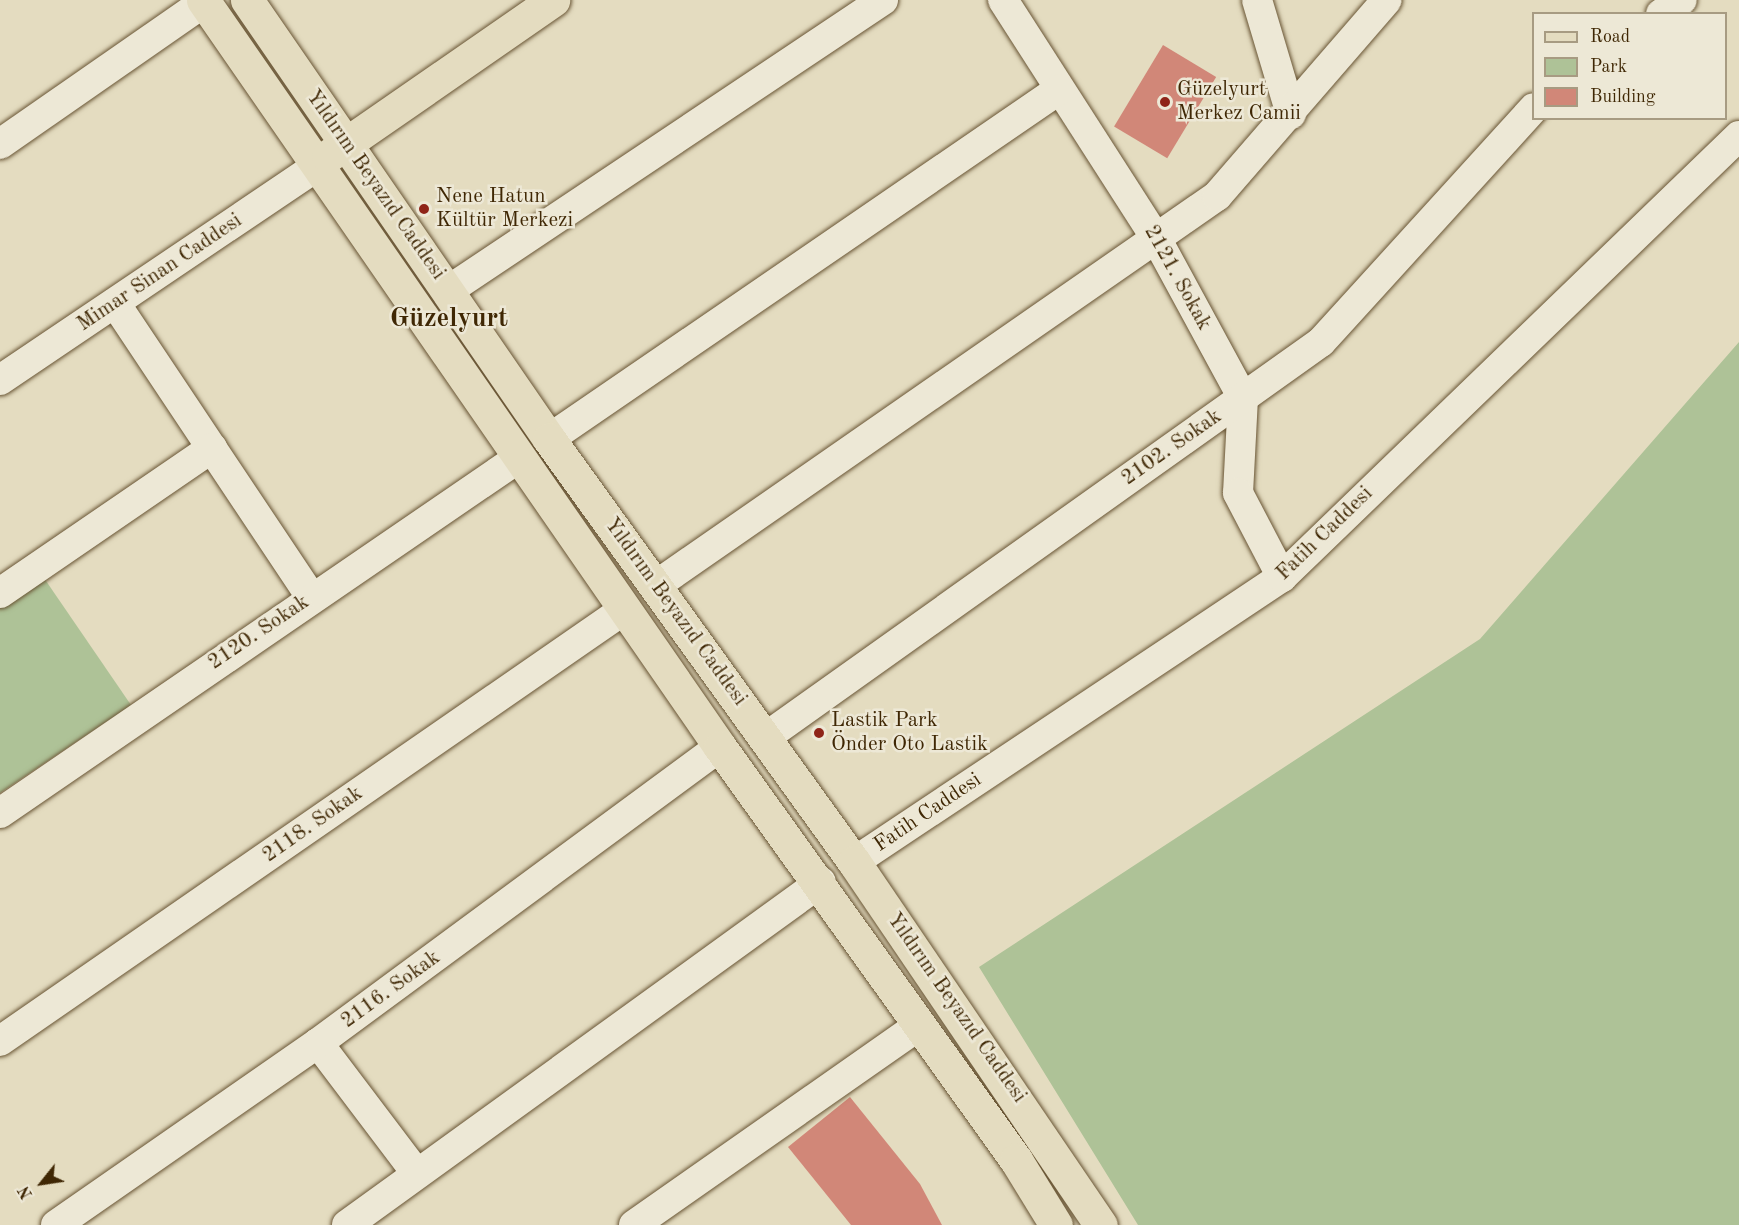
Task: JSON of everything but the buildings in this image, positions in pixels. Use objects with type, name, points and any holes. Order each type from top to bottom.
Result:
[{"type":"main road","name":"Yıldırım Beyazıd Caddesi","points":[[247,0],[342,140],[449,290],[549,439],[854,861],[1101,1225]]},
{"type":"main road","points":[[319,165],[342,140],[553,0]]},
{"type":"main road","name":"Yıldırım Beyazıd Caddesi","points":[[205,1],[720,747],[821,882],[917,1027],[1016,1160],[1056,1225]]},
{"type":"main road","points":[[520,458],[549,439]]},
{"type":"main road","points":[[821,882],[854,861]]},
{"type":"street","points":[[449,290],[883,0]]},
{"type":"street","name":"2121. Sokak","points":[[1003,0],[1156,238],[1244,398]]},
{"type":"street","points":[[1257,0],[1291,114]]},
{"type":"street","points":[[655,586],[1217,196],[1291,114],[1387,0]]},
{"type":"street","points":[[1664,12],[1682,0]]},
{"type":"street","points":[[0,144],[205,1]]},
{"type":"street","points":[[549,439],[1060,88]]},
{"type":"street","name":"2102. Sokak","points":[[766,737],[1321,342],[1532,109]]},
{"type":"street","name":"Fatih Caddesi","points":[[854,861],[1282,577],[1739,136]]},
{"type":"street","name":"Mimar Sinan Caddesi","points":[[0,381],[319,165]]},
{"type":"street","points":[[115,303],[311,597]]},
{"type":"street","points":[[1244,398],[1238,493],[1282,577]]},
{"type":"street","points":[[0,593],[212,448]]},
{"type":"street","name":"2120. Sokak","points":[[0,813],[311,597],[520,458]]},
{"type":"street","name":"2118. Sokak","points":[[0,1041],[625,609]]},
{"type":"street","name":"2116. Sokak","points":[[59,1224],[318,1043],[720,747]]},
{"type":"street","points":[[347,1225],[821,882]]},
{"type":"street","points":[[634,1225],[917,1027]]},
{"type":"street","points":[[318,1043],[417,1174]]},
{"type":"green space","points":[[1739,342],[1739,1225],[1138,1225],[979,967],[1480,639]]},
{"type":"green space","points":[[44,578],[131,705],[0,793],[0,606]]},
{"type":"place","name":"Güzelyurt Merkez Camii","points":[[1165,102]]},
{"type":"place","name":"Nene Hatun Kültür Merkezi","points":[[424,209]]},
{"type":"place","name":"Lastik Park Önder Oto Lastik","points":[[819,733]]},
{"type":"district","name":"Güzelyurt","points":[[449,319]]}]
